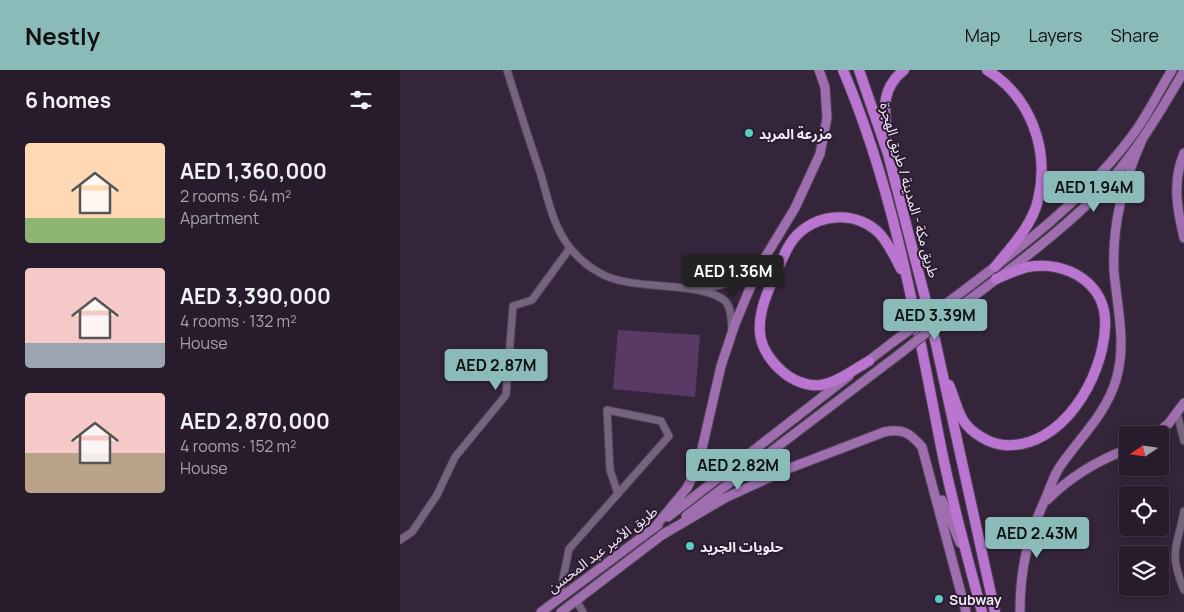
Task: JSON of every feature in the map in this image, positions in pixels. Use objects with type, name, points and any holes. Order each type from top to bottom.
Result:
[{"type":"highway","name":"طريق مكة - المدينة / طريق الهجرة","points":[[843,70],[876,160],[908,281],[918,324],[941,449],[970,565]]},
{"type":"highway","name":"طريق مكة - المدينة / طريق الهجرة","points":[[859,70],[888,154],[930,317],[995,612]]},
{"type":"highway","points":[[888,154],[884,103],[893,78],[904,70]]},
{"type":"highway","points":[[987,70],[1012,90],[1025,107],[1037,132],[1043,164],[1038,201],[1025,229],[995,267]]},
{"type":"highway","points":[[869,361],[836,380],[820,385],[791,378],[776,366],[770,358],[760,334],[761,319],[768,291],[791,242],[804,230],[823,219],[852,217],[877,231],[908,281]]},
{"type":"highway","points":[[939,361],[964,421],[978,435],[996,444],[1020,444],[1046,436],[1062,423],[1073,408],[1088,385],[1102,352],[1106,326],[1103,309],[1095,293],[1084,277],[1069,270],[1050,265],[1027,267],[996,279]]},
{"type":"highway","points":[[970,565],[982,612]]},
{"type":"main road","points":[[654,528],[687,488],[698,466],[721,366],[732,332],[758,269],[795,208],[820,154],[827,118],[825,87],[819,70]]},
{"type":"main road","name":"طريق الأمير عبد المحسن","points":[[541,612],[654,528],[893,342],[995,267],[1048,224],[1110,163],[1137,128],[1172,70]]},
{"type":"main road","points":[[1020,612],[1020,576],[1035,520],[1058,469],[1104,410],[1122,357],[1113,240],[1118,203],[1127,173],[1142,140],[1184,70]]},
{"type":"main road","name":"طريق الأمير عبد المحسن","points":[[561,612],[1048,240],[1093,198],[1142,140]]},
{"type":"main road","points":[[1184,153],[1178,166],[1175,201],[1184,238]]},
{"type":"main road","points":[[1166,426],[1184,403]]},
{"type":"main road","points":[[662,535],[725,498],[790,468],[884,432],[904,431],[912,436],[922,447],[966,612]]},
{"type":"main road","points":[[1072,452],[1073,466],[1088,466]]},
{"type":"main road","points":[[1043,503],[1065,481],[1088,466],[1119,453]]},
{"type":"main road","points":[[928,470],[970,565]]},
{"type":"street","points":[[507,70],[555,220],[570,248],[585,264],[603,275],[624,282],[700,291],[726,302],[730,310],[732,332]]},
{"type":"street","points":[[400,540],[412,532],[436,495],[456,457],[506,395],[513,306],[532,300],[570,248]]},
{"type":"street","points":[[700,291],[733,282],[758,269]]},
{"type":"street","points":[[559,598],[569,549],[618,494],[669,436],[661,421],[607,410],[610,470],[618,494]]},
{"type":"street","points":[[1177,412],[1184,441]]},
{"type":"street","points":[[1184,510],[1174,553],[1178,575],[1184,590]]},
{"type":"street","points":[[576,600],[583,612]]},
{"type":"shaded area","points":[[618,330],[700,335],[695,397],[613,389]]},
{"type":"place","name":"مزرعة المربد","points":[[749,133]]},
{"type":"place","name":"حلويات الجريد","points":[[690,546]]},
{"type":"place","name":"Subway","points":[[939,599]]}]
